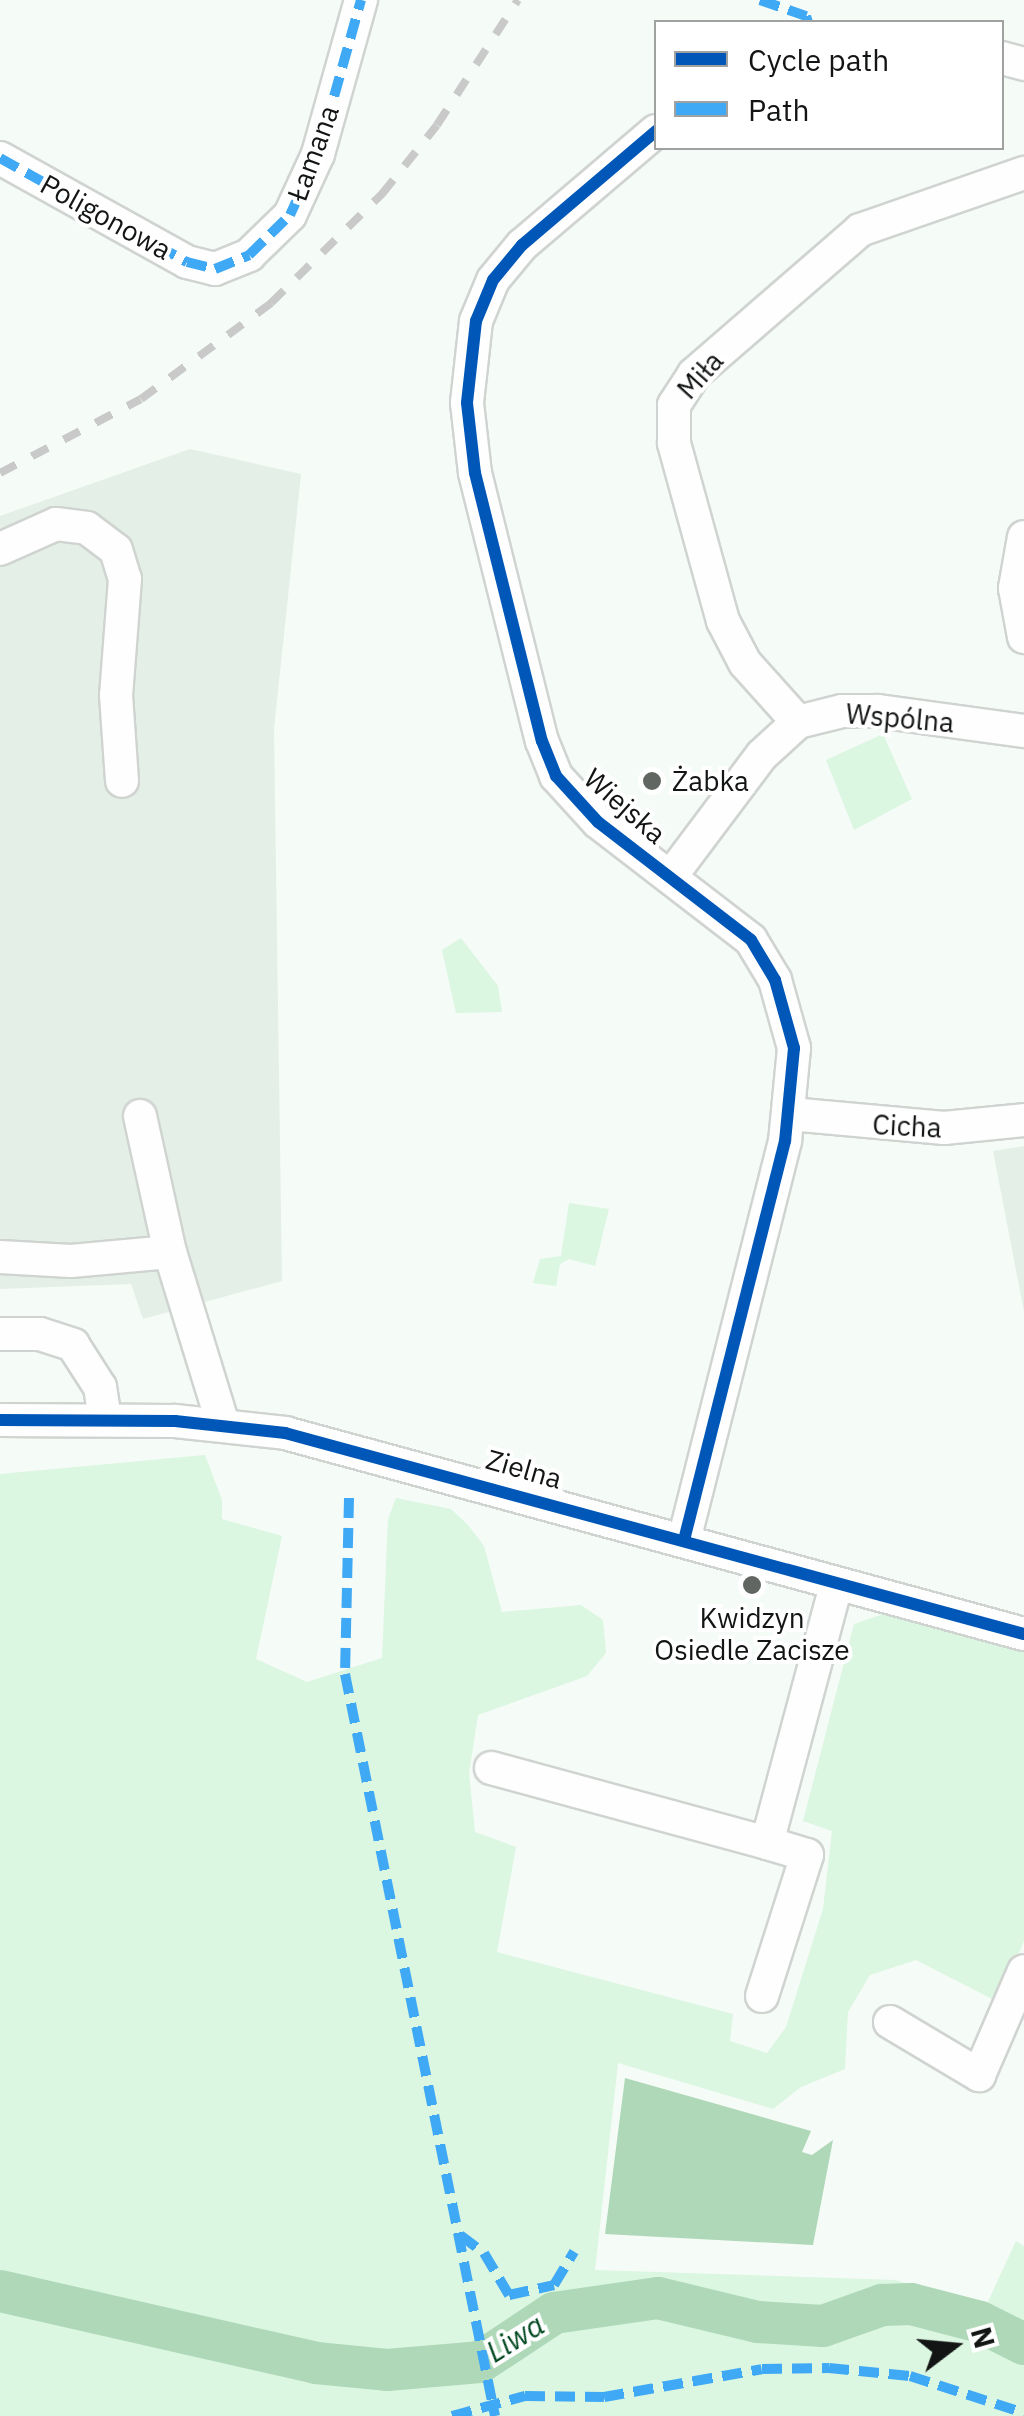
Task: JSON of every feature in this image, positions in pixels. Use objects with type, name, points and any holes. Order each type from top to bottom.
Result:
[{"type":"street","name":"Łamana","points":[[215,269],[249,255],[290,215],[318,154],[361,0]]},
{"type":"street","name":"Wiejska","points":[[654,132],[522,244],[493,280],[476,322],[467,403],[475,473],[550,764],[575,802],[752,940],[775,980],[794,1048],[790,1114],[739,1342],[684,1540]]},
{"type":"street","name":"Poligonowa","points":[[0,158],[188,262],[215,269]]},
{"type":"street","name":"Miła","points":[[798,722],[744,663],[722,621],[674,443],[674,405],[694,374],[860,230],[1024,174]]},
{"type":"street","points":[[0,549],[56,524],[87,528],[116,550],[125,578],[116,696],[122,781]]},
{"type":"street","points":[[1024,537],[1015,588],[1024,636]]},
{"type":"street","name":"Wspólna","points":[[798,722],[866,711],[1024,731]]},
{"type":"street","points":[[670,876],[762,755],[798,722]]},
{"type":"street","name":"Cicha","points":[[790,1114],[944,1128],[1024,1120]]},
{"type":"street","points":[[140,1116],[170,1252],[223,1424]]},
{"type":"street","points":[[0,1257],[70,1261],[170,1252]]},
{"type":"street","points":[[0,1334],[40,1334],[73,1346],[100,1387],[105,1420]]},
{"type":"street","name":"Zielna","points":[[0,1420],[223,1424],[360,1449],[1024,1634]]},
{"type":"street","points":[[767,1843],[836,1584]]},
{"type":"street","points":[[490,1768],[807,1855],[762,1996]]},
{"type":"street","points":[[890,2022],[980,2075],[1024,1971]]},
{"type":"shaded area","points":[[190,449],[301,474],[274,729],[282,1281],[143,1319],[131,1284],[0,1289],[0,516]]},
{"type":"shaded area","points":[[883,734],[912,799],[854,830],[826,760]]},
{"type":"shaded area","points":[[461,938],[498,986],[502,1012],[456,1013],[442,950]]},
{"type":"shaded area","points":[[1024,1146],[1024,1312],[993,1151]]},
{"type":"shaded area","points":[[569,1203],[609,1209],[595,1266],[569,1259],[560,1264],[556,1286],[533,1283],[540,1259],[561,1256]]},
{"type":"shaded area","points":[[205,1455],[222,1500],[222,1519],[282,1536],[256,1659],[307,1682],[382,1658],[388,1519],[396,1498],[451,1509],[468,1525],[484,1546],[502,1612],[581,1605],[603,1620],[606,1653],[587,1676],[478,1715],[469,1773],[475,1832],[516,1847],[497,1952],[733,2014],[730,2041],[767,2053],[786,2027],[823,1909],[832,1831],[803,1821],[854,1624],[883,1614],[1024,1648],[1024,1941],[998,2002],[916,1960],[870,1975],[848,2012],[845,2069],[801,2087],[773,2109],[618,2063],[595,2270],[896,2280],[985,2308],[1016,2241],[1024,2246],[1024,2416],[0,2416],[0,1474]]},
{"type":"shaded area","points":[[625,2078],[811,2131],[802,2152],[812,2155],[833,2140],[813,2245],[605,2234]]},
{"type":"waterway","name":"Liwa","points":[[0,2291],[316,2363],[387,2370],[480,2362],[554,2313],[658,2298],[758,2322],[823,2326],[882,2305],[911,2304],[980,2322],[1024,2344]]},
{"type":"railway","points":[[0,473],[141,399],[271,303],[382,194],[437,125],[518,0]]},
{"type":"marked path","points":[[0,158],[187,262],[215,269],[249,255],[290,215],[318,154],[361,0]]},
{"type":"marked path","points":[[760,0],[806,16],[807,20]]},
{"type":"marked path","points":[[349,1498],[345,1674],[495,2416]]},
{"type":"marked path","points":[[460,2235],[484,2253],[509,2295],[554,2285],[574,2252]]},
{"type":"marked path","points":[[452,2416],[525,2396],[604,2397],[762,2369],[829,2368],[910,2376],[1024,2413]]},
{"type":"cycle path","points":[[654,133],[522,245],[493,280],[476,321],[467,403],[475,473],[542,741],[556,776],[598,822],[751,940],[775,980],[794,1048],[785,1141],[684,1540]]},
{"type":"cycle path","points":[[0,1420],[175,1421],[285,1433],[1024,1634]]},
{"type":"place","name":"Żabka","points":[[652,781]]},
{"type":"place","name":"Kwidzyn Osiedle Zacisze","points":[[752,1585]]}]
